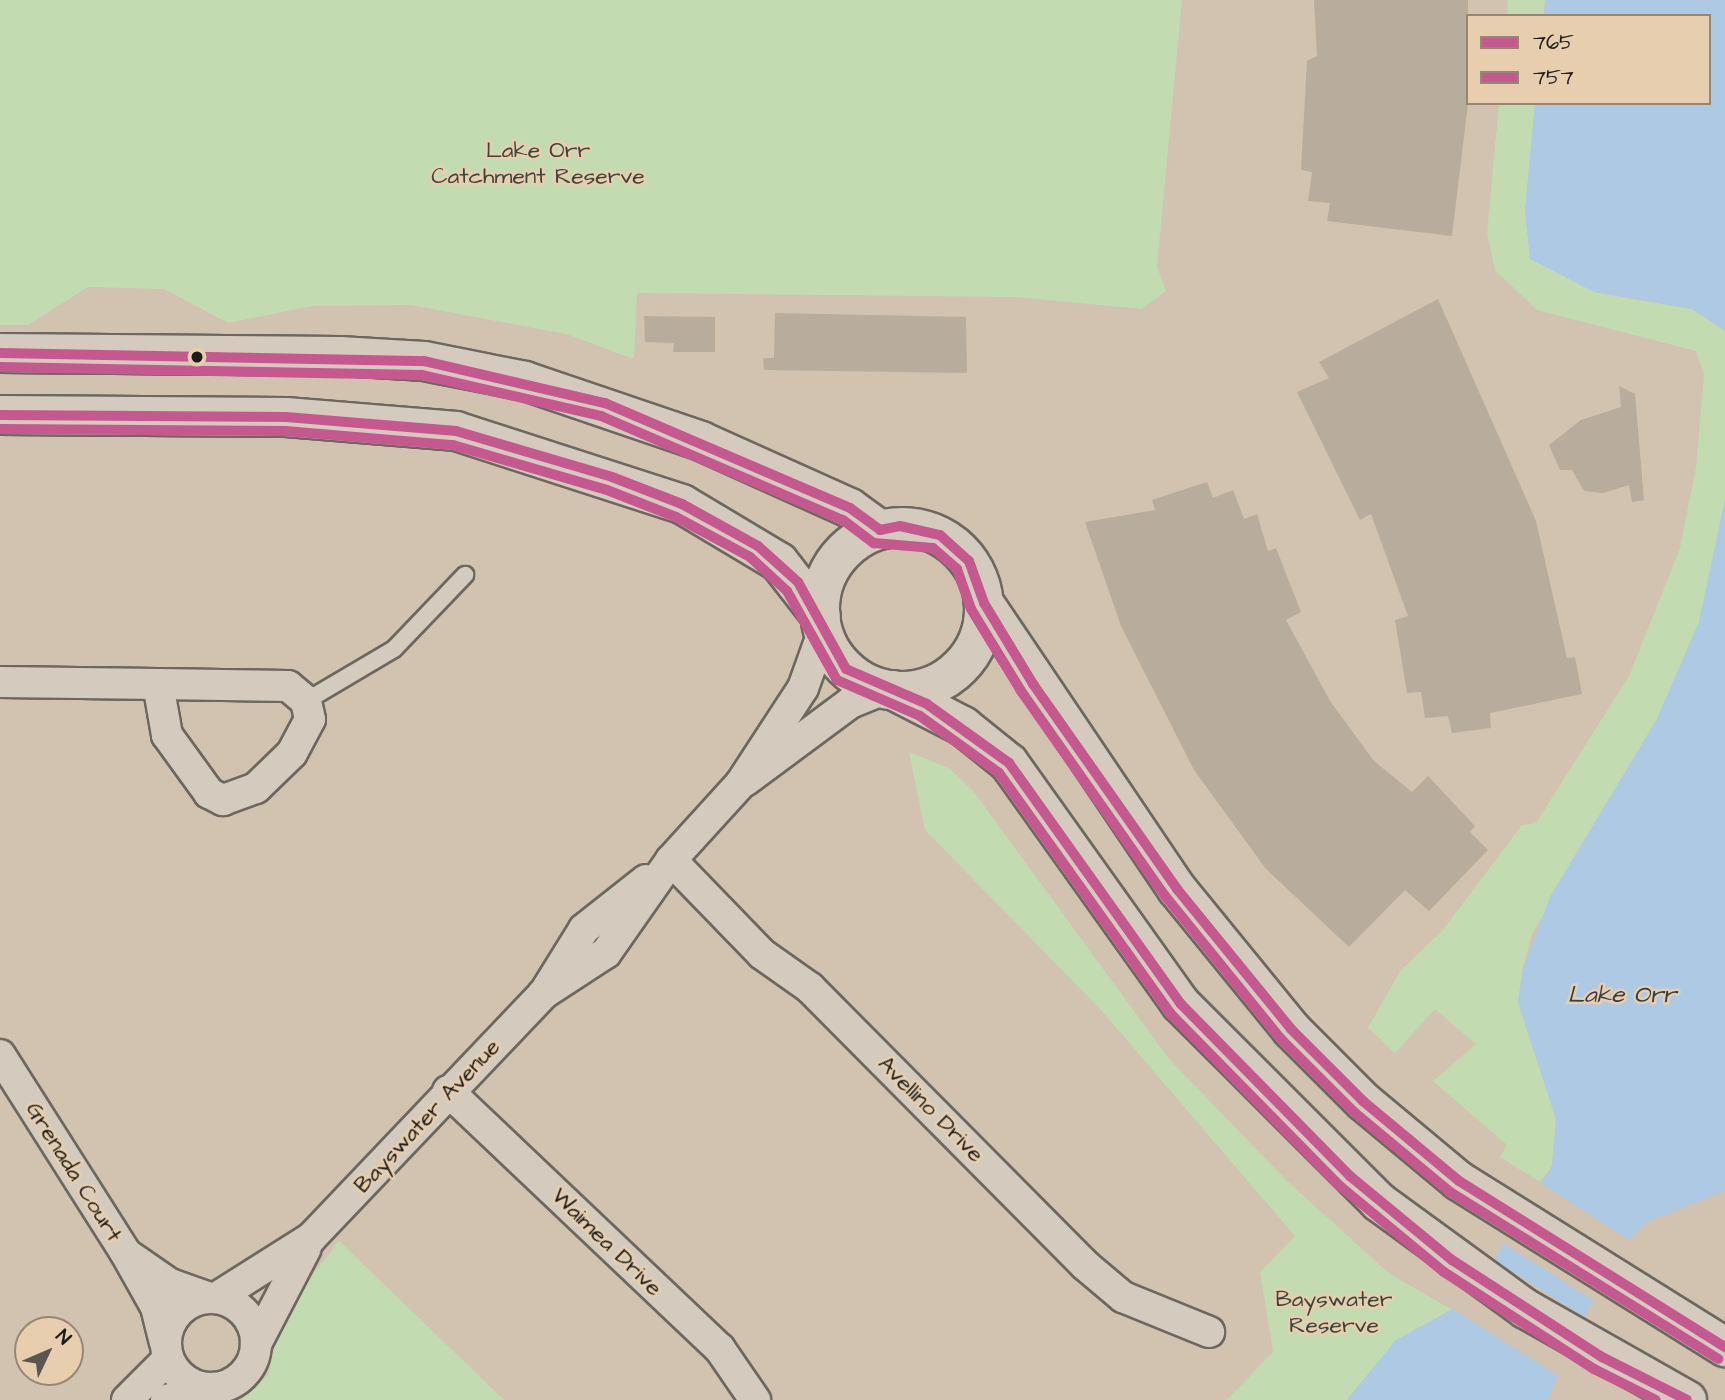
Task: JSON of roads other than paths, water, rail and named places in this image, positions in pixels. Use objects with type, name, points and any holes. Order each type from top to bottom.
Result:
[{"type":"main road","points":[[0,353],[340,356],[424,361],[525,381],[701,441],[850,508],[880,530]]},
{"type":"main road","points":[[0,415],[286,417],[456,431],[682,504],[779,562],[822,624],[846,669],[963,726],[1009,763],[1205,1033],[1350,1176],[1452,1260],[1602,1357],[1687,1400]]},
{"type":"main road","points":[[822,624],[823,587],[835,562],[854,541],[880,530],[920,528],[956,546],[978,578],[984,603],[983,626],[960,668],[940,682],[889,690]]},
{"type":"main road","points":[[984,603],[1060,722],[1252,985],[1363,1101],[1489,1202],[1641,1299],[1725,1346]]},
{"type":"street","name":"Bayswater Avenue","points":[[166,1400],[213,1388],[248,1370],[256,1344],[312,1238],[448,1091],[544,994],[584,929],[671,860],[741,783],[803,688],[822,624]]},
{"type":"street","points":[[0,682],[271,682],[306,701],[310,719],[292,753],[256,788],[223,800],[209,793],[167,735],[158,684]]},
{"type":"street","name":"Bayswater Avenue","points":[[741,783],[850,703],[889,690]]},
{"type":"street","name":"Avellino Drive","points":[[671,860],[762,954],[810,988],[1085,1265],[1123,1297],[1209,1332]]},
{"type":"street","name":"Grenada Court","points":[[0,1055],[125,1252],[156,1307],[167,1351]]},
{"type":"street","name":"Waimea Drive","points":[[448,1091],[720,1349],[755,1400]]},
{"type":"street","name":"Bayswater Avenue","points":[[127,1400],[167,1351],[184,1307],[213,1298],[312,1238]]},
{"type":"street","name":"Grenada Court","points":[[125,1252],[170,1284],[213,1298]]},
{"type":"street","points":[[213,1298],[240,1309],[256,1344]]},
{"type":"street","points":[[167,1351],[186,1381],[213,1388]]},
{"type":"lane","points":[[306,701],[394,649],[465,575]]},
{"type":"water","points":[[1545,0],[1725,0],[1725,331],[1692,309],[1594,292],[1530,259],[1525,212],[1535,105],[1711,105],[1711,14],[1544,14]]},
{"type":"water","name":"Lake Orr","points":[[1725,500],[1725,1191],[1647,1222],[1630,1239],[1588,1310],[1548,1400],[1347,1400],[1396,1340],[1469,1300],[1552,1166],[1556,1119],[1518,1002],[1523,968],[1550,897],[1657,719],[1699,622]]},
{"type":"park label","name":"Lake Orr Catchment Reserve","points":[[538,163]]},
{"type":"park label","name":"Bayswater Reserve","points":[[1334,1312]]}]
